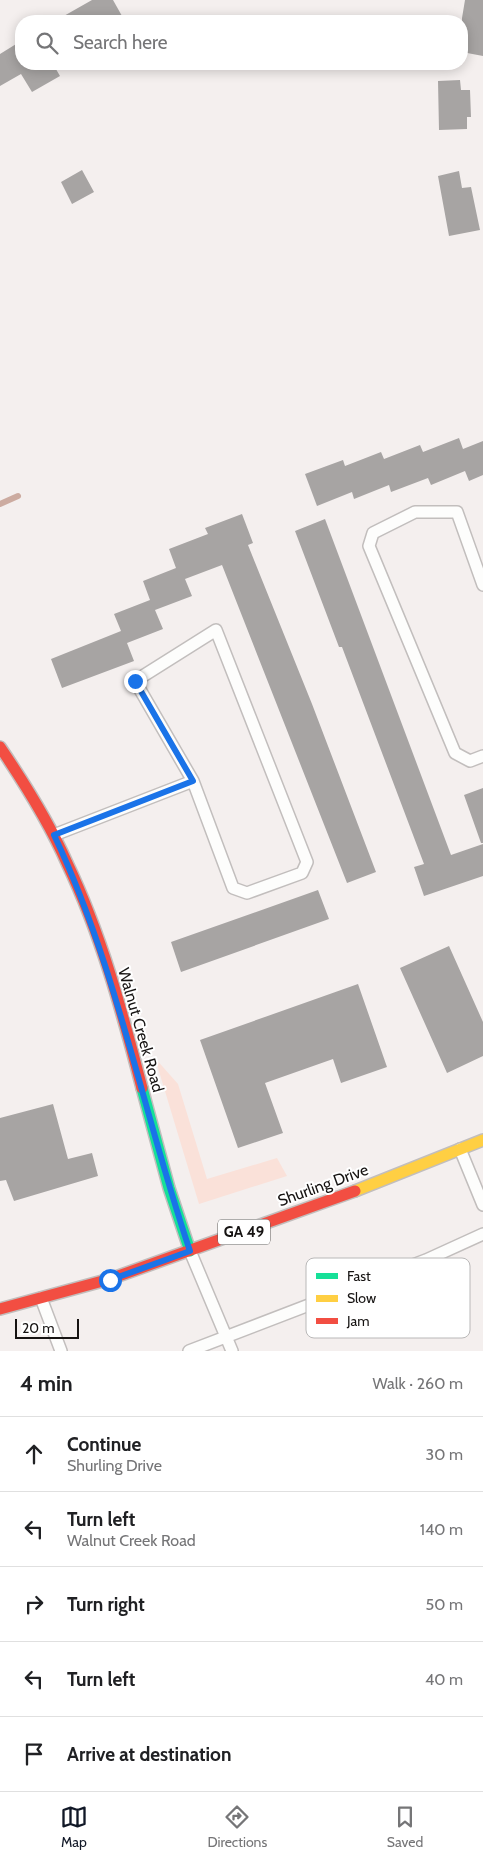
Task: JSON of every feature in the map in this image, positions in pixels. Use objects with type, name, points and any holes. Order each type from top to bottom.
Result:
[{"type":"street","name":"Walnut Creek Road","points":[[0,747],[40,806],[76,882],[95,930],[117,1000],[166,1182],[190,1251]]},
{"type":"street","name":"Shurling Drive","points":[[0,1309],[110,1280],[358,1190],[483,1140]]},
{"type":"lane","points":[[483,585],[457,512],[415,512],[373,533],[369,546],[455,753],[470,761],[483,756]]},
{"type":"lane","points":[[216,630],[307,862],[302,873],[247,893],[233,888],[193,781],[135,681],[216,630]]},
{"type":"lane","points":[[54,835],[193,781]]},
{"type":"lane","points":[[460,1149],[483,1205]]},
{"type":"lane","points":[[430,1258],[483,1234]]},
{"type":"lane","points":[[190,1251],[232,1351]]},
{"type":"lane","points":[[41,1298],[61,1351]]},
{"type":"lane","points":[[189,1351],[306,1306]]},
{"type":"shaded area","points":[[155,1058],[178,1084],[207,1179],[277,1158],[287,1176],[199,1204]]},
{"type":"building","points":[[92,0],[113,0],[121,15],[66,15]]},
{"type":"building","points":[[465,0],[483,0],[483,56],[468,53],[468,15],[462,15]]},
{"type":"building","points":[[15,45],[15,70],[56,70],[60,76],[32,92],[21,74],[0,86],[0,54]]},
{"type":"building","points":[[460,80],[461,90],[470,90],[471,117],[467,117],[467,129],[439,130],[438,81]]},
{"type":"building","points":[[82,170],[94,192],[72,204],[61,182]]},
{"type":"building","points":[[459,171],[462,188],[471,187],[480,230],[449,236],[438,176]]},
{"type":"building","points":[[459,438],[463,449],[483,441],[483,475],[469,481],[465,471],[431,485],[428,478],[391,492],[389,485],[354,499],[352,492],[317,506],[305,474],[343,460],[345,466],[381,452],[384,459],[420,445],[423,452]]},
{"type":"building","points":[[242,514],[253,543],[248,545],[312,704],[376,872],[347,883],[222,565],[185,579],[192,596],[155,610],[163,629],[127,643],[134,661],[62,688],[51,659],[121,631],[114,614],[150,600],[143,581],[176,568],[169,549],[208,534],[205,528]]},
{"type":"building","points":[[325,519],[451,855],[483,844],[483,876],[424,896],[414,867],[424,864],[342,647],[339,647],[295,531]]},
{"type":"building","points":[[483,788],[483,843],[481,843],[464,795]]},
{"type":"building","points":[[318,890],[329,919],[181,972],[171,942]]},
{"type":"building","points":[[449,946],[483,1022],[483,1056],[447,1073],[400,968]]},
{"type":"building","points":[[358,984],[387,1067],[341,1083],[333,1059],[265,1083],[283,1133],[238,1148],[200,1040]]},
{"type":"building","points":[[53,1104],[68,1159],[92,1153],[98,1176],[14,1201],[6,1180],[0,1181],[0,1118]]},
{"type":"waterway","points":[[0,504],[18,496]]},
{"type":"traffic: fast","points":[[142,1088],[169,1188],[190,1251]]},
{"type":"traffic: slow","points":[[355,1191],[483,1140]]},
{"type":"traffic: jam","points":[[0,747],[44,818],[79,890],[110,973],[142,1088]]},
{"type":"traffic: jam","points":[[0,1309],[110,1279],[355,1191]]},
{"type":"route","points":[[110,1280],[190,1251],[166,1182],[117,1000],[95,930],[76,882],[54,835],[193,781],[135,681]]}]
